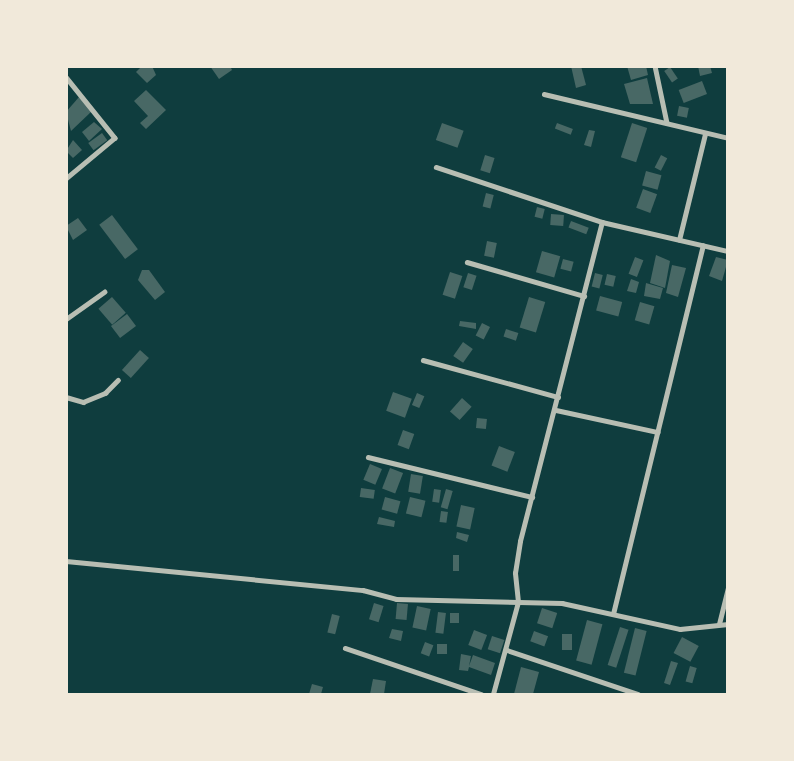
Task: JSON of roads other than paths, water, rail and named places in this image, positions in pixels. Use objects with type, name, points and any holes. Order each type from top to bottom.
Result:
[{"type":"street","points":[[655,66],[667,123]]},
{"type":"street","points":[[66,77],[115,138],[66,179]]},
{"type":"street","points":[[544,94],[727,138]]},
{"type":"street","points":[[679,240],[705,134]]},
{"type":"street","points":[[436,167],[602,222],[727,251]]},
{"type":"street","points":[[493,695],[518,602],[515,573],[532,497],[602,222]]},
{"type":"street","points":[[614,614],[703,246]]},
{"type":"street","points":[[467,262],[584,296]]},
{"type":"street","points":[[66,319],[104,292]]},
{"type":"street","points":[[423,360],[558,397]]},
{"type":"street","points":[[66,397],[83,402],[104,393],[118,380]]},
{"type":"street","points":[[556,410],[658,432]]},
{"type":"street","points":[[368,457],[532,497]]},
{"type":"street","points":[[66,561],[363,590],[396,598],[562,603],[680,629],[727,624]]},
{"type":"street","points":[[719,624],[727,588]]},
{"type":"street","points":[[345,649],[481,695]]},
{"type":"street","points":[[507,650],[638,695]]}]
